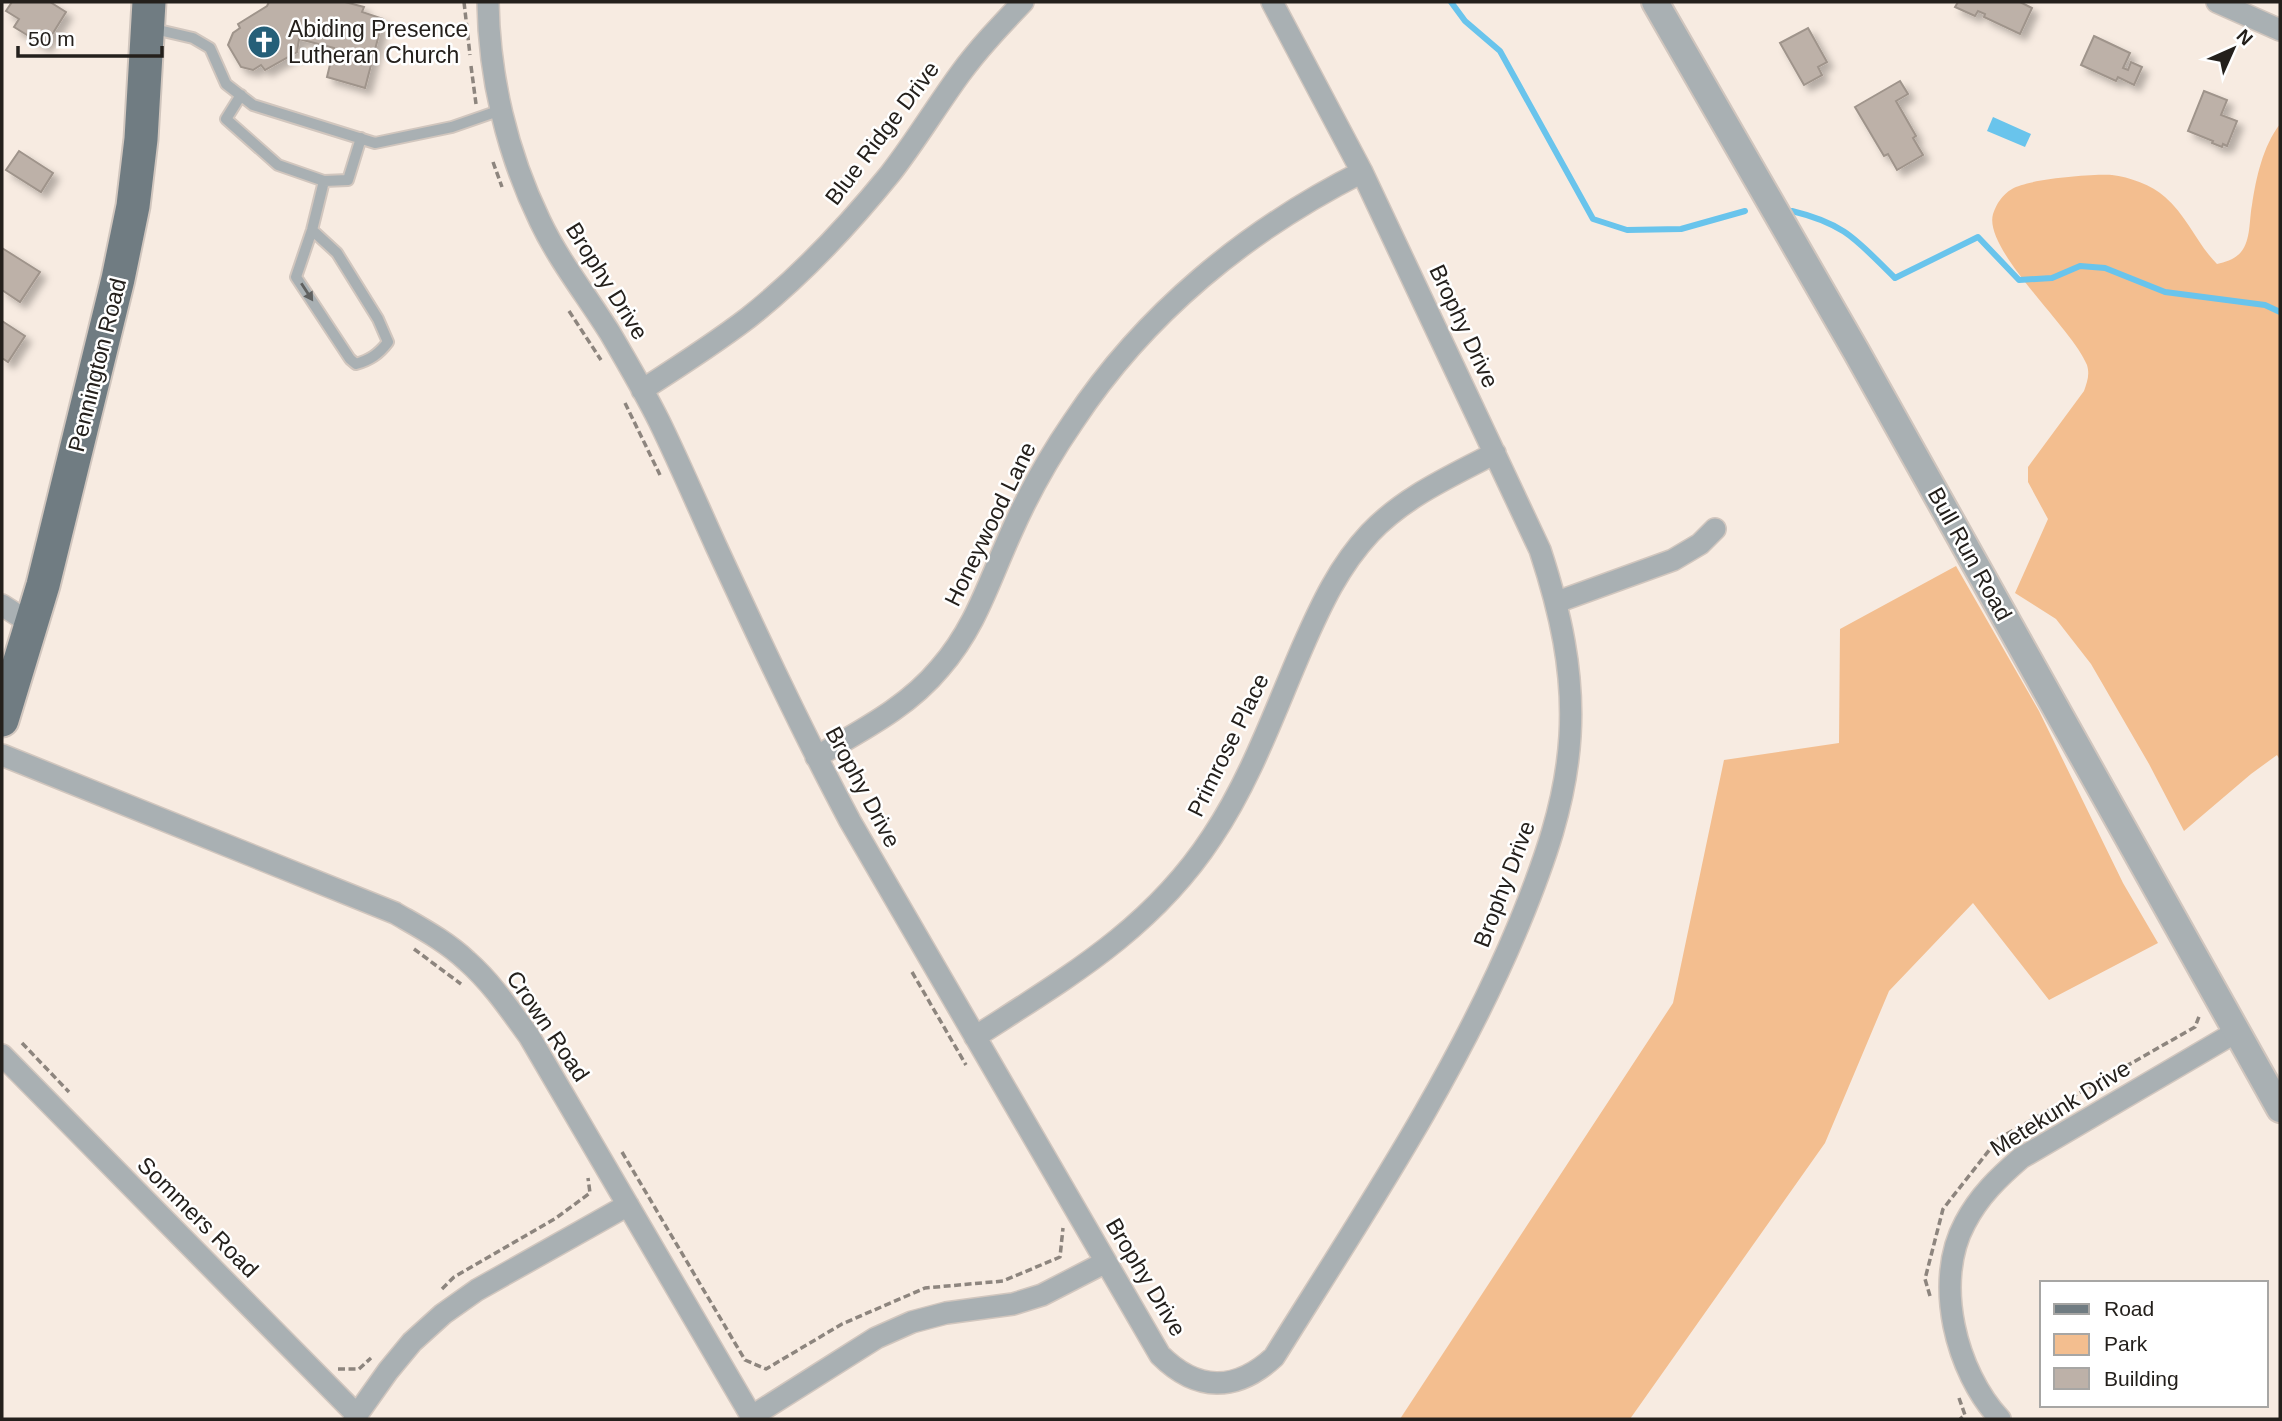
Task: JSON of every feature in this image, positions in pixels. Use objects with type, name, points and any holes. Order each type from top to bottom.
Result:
[{"type":"main road","name":"Pennington Road","points":[[2,720],[33,625],[115,293],[133,206],[141,139],[148,14]]},
{"type":"street","name":"Brophy Drive","points":[[488,2],[491,50],[502,110],[522,180],[540,221],[642,390],[816,757],[850,821],[1160,1355],[1173,1368],[1190,1378],[1208,1383],[1244,1379],[1259,1371],[1274,1357],[1422,1121],[1503,963],[1542,868],[1561,803],[1570,736],[1571,690],[1566,645],[1557,601],[1540,550],[1362,172],[1272,2]]},
{"type":"street","name":"Blue Ridge Drive","points":[[642,390],[701,353],[749,317],[804,269],[855,216],[892,171],[961,72],[995,30],[1023,2]]},
{"type":"street","name":"Bull Run Road","points":[[1655,2],[1856,351],[2280,1110]]},
{"type":"street","points":[[2217,2],[2280,30]]},
{"type":"street","name":"Honeywood Lane","points":[[816,757],[891,712],[940,669],[963,639],[981,606],[1011,533],[1046,465],[1103,380],[1145,331],[1191,286],[1240,246],[1282,216],[1362,172]]},
{"type":"street","name":"Primrose Place","points":[[975,1037],[1090,963],[1160,902],[1212,837],[1238,793],[1327,592],[1348,558],[1371,531],[1398,508],[1428,488],[1495,453]]},
{"type":"street","points":[[1557,601],[1673,559],[1700,544],[1715,529]]},
{"type":"street","points":[[2,606],[33,625]]},
{"type":"street","name":"Crown Road","points":[[2,755],[394,913],[440,939],[467,960],[499,994],[529,1037],[752,1418]]},
{"type":"street","name":"Metekunk Drive","points":[[1998,1419],[1975,1384],[1962,1357],[1954,1329],[1952,1270],[1958,1241],[1974,1207],[1998,1177],[2021,1157],[2236,1032]]},
{"type":"street","name":"Sommers Road","points":[[2,1055],[356,1417]]},
{"type":"street","points":[[356,1417],[412,1342],[443,1314],[477,1290],[628,1205]]},
{"type":"street","points":[[752,1418],[876,1338],[946,1313],[1013,1304],[1042,1295],[1106,1262]]},
{"type":"lane","points":[[148,14],[209,48],[226,84],[253,105],[375,144],[452,127],[502,110]]},
{"type":"lane","points":[[241,95],[226,119],[278,165],[324,181],[348,180],[360,138]]},
{"type":"lane","points":[[312,230],[337,253],[378,320],[388,342],[369,360],[356,364],[350,359],[296,277],[312,230],[324,181]]},
{"type":"path","points":[[464,2],[476,106],[480,118]]},
{"type":"path","points":[[491,155],[504,191]]},
{"type":"path","points":[[565,304],[601,361]]},
{"type":"path","points":[[621,395],[662,478]]},
{"type":"path","points":[[409,945],[464,987]]},
{"type":"path","points":[[906,961],[967,1066]]},
{"type":"path","points":[[22,1043],[71,1094]]},
{"type":"path","points":[[619,1147],[745,1360],[766,1369],[842,1324],[925,1287],[1003,1281],[1060,1257],[1064,1230],[1057,1218]]},
{"type":"path","points":[[435,1295],[454,1277],[556,1218],[590,1193],[587,1169]]},
{"type":"path","points":[[330,1369],[359,1369],[374,1355]]},
{"type":"green space","points":[[2280,124],[2280,760],[2277,755],[2251,774],[2184,831],[2091,664],[2056,619],[2015,593],[2048,519],[2028,482],[2028,467],[2084,391],[2088,372],[2078,349],[2001,248],[1994,229],[1993,214],[2003,197],[2020,185],[2076,176],[2119,176],[2147,185],[2165,197],[2217,264],[2224,262],[2239,254],[2247,242],[2261,163]]},
{"type":"green space","points":[[1956,566],[2039,711],[2123,883],[2158,943],[2049,1000],[1973,903],[1889,991],[1825,1143],[1630,1419],[1400,1419],[1673,1003],[1724,760],[1839,743],[1840,629]]},
{"type":"water","points":[[1993,117],[2031,134],[2025,147],[1987,131]]},
{"type":"building","points":[[12,2],[50,2],[66,12],[45,46],[14,27],[19,19],[6,11]]},
{"type":"building","name":"Abiding Presence Lutheran Church","points":[[269,2],[345,2],[364,7],[362,12],[383,19],[365,88],[327,77],[334,48],[299,39],[297,52],[265,70],[261,65],[253,70],[241,67],[228,45],[233,33],[240,28],[238,24],[267,6]]},
{"type":"building","points":[[1958,2],[2020,2],[2032,8],[2020,34],[1984,17],[1985,14],[1978,11],[1975,16],[1955,7]]},
{"type":"building","points":[[1808,28],[1827,62],[1818,67],[1822,75],[1804,85],[1780,43]]},
{"type":"building","points":[[2094,36],[2130,53],[2123,68],[2128,70],[2131,62],[2142,67],[2134,85],[2118,77],[2116,81],[2081,65]]},
{"type":"building","points":[[1900,81],[1908,94],[1896,101],[1916,136],[1913,138],[1923,155],[1897,170],[1888,154],[1884,156],[1855,107]]},
{"type":"building","points":[[2204,91],[2227,100],[2221,115],[2237,121],[2227,146],[2223,144],[2222,147],[2188,131]]},
{"type":"building","points":[[19,151],[53,173],[41,192],[6,170]]},
{"type":"building","points":[[2,248],[40,272],[20,302],[2,290]]},
{"type":"building","points":[[2,321],[25,336],[8,362],[2,358]]},
{"type":"waterway","points":[[1451,2],[1465,21],[1500,51],[1593,219],[1627,230],[1681,229],[1745,211]]},
{"type":"waterway","points":[[1792,211],[1838,228],[1860,244],[1895,278],[1978,237],[2019,280],[2052,278],[2080,266],[2105,268],[2165,292],[2265,305],[2280,312]]},
{"type":"place","name":"Abiding Presence Lutheran Church","points":[[264,42]]}]
